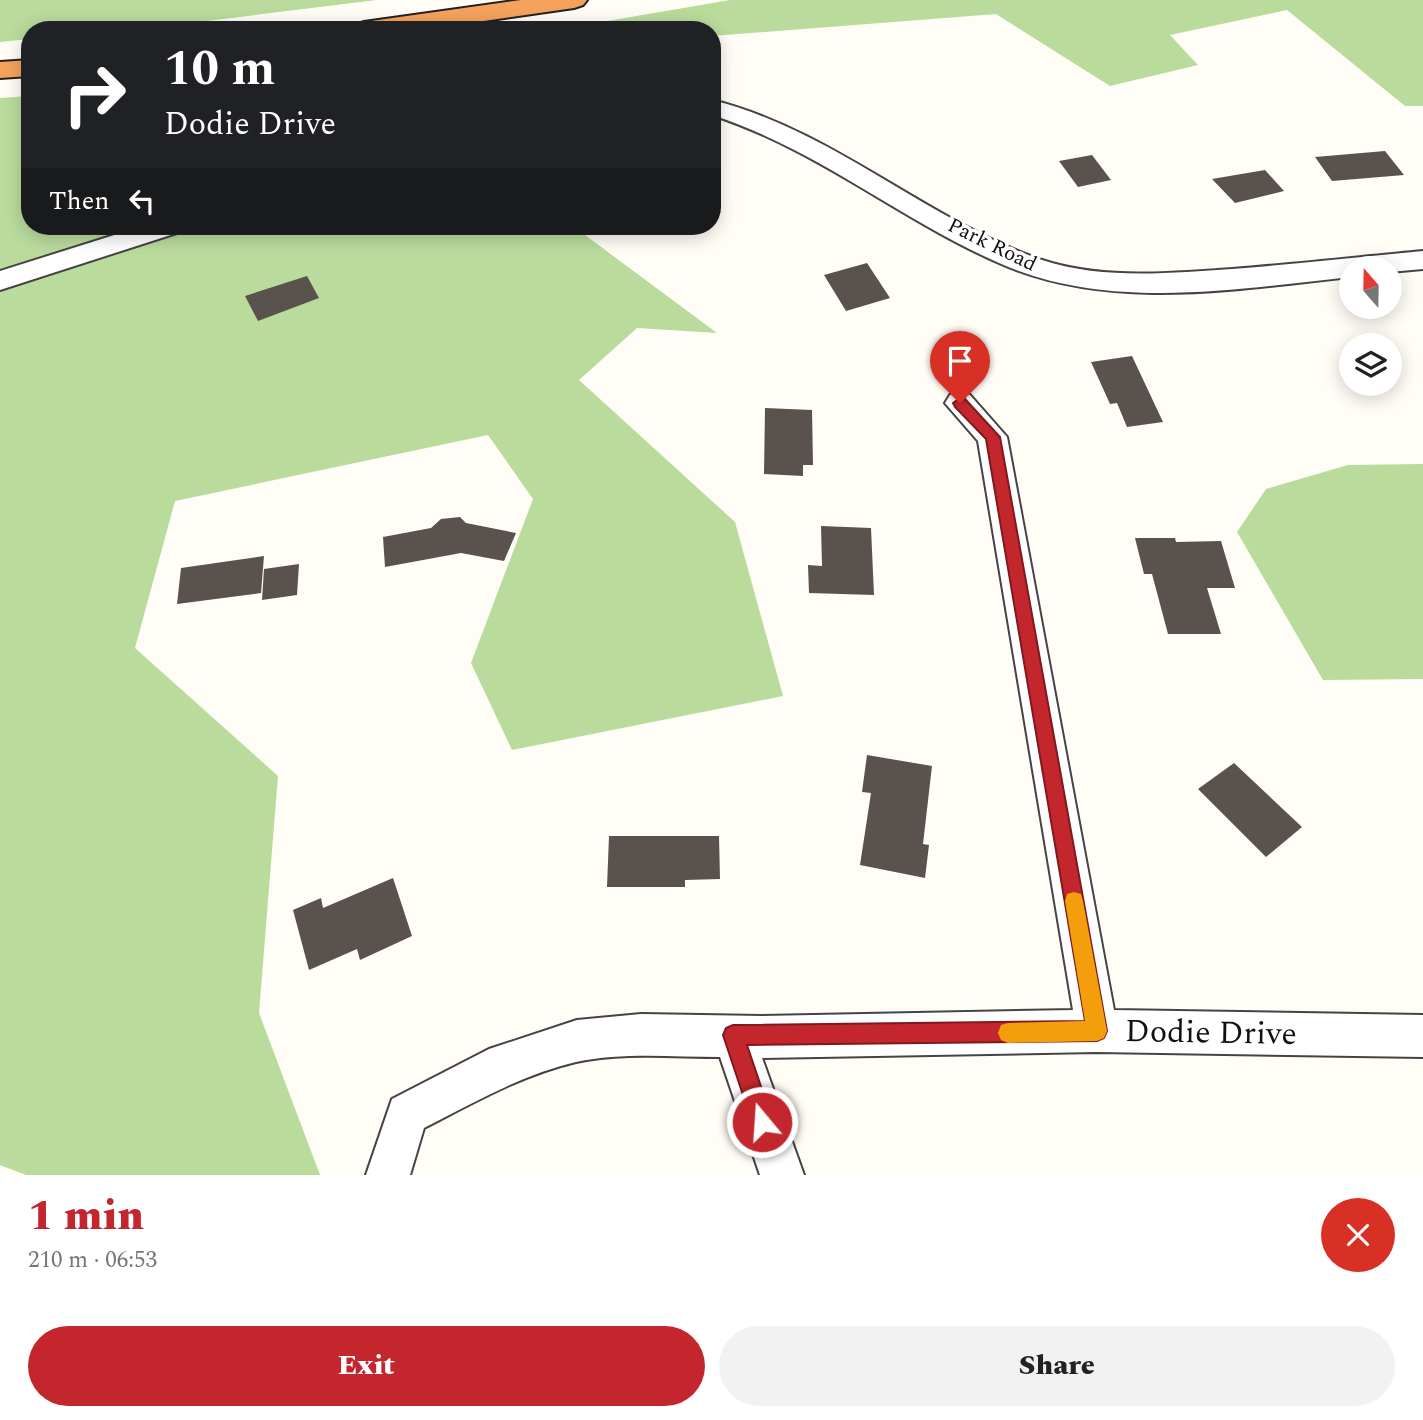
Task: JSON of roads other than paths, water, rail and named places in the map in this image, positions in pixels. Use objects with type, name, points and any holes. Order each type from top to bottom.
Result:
[{"type":"highway","points":[[427,21],[574,0]]},
{"type":"highway","points":[[0,70],[21,69]]},
{"type":"street","name":"Park Road","points":[[721,110],[784,131],[828,153],[961,233],[1010,258],[1075,278],[1125,283],[1174,283],[1423,260]]},
{"type":"street","points":[[0,281],[143,235]]},
{"type":"street","points":[[960,403],[992,437],[1097,1031]]},
{"type":"street","name":"Dodie Drive","points":[[388,1175],[407,1114],[504,1064],[577,1041],[641,1035],[1097,1031],[1423,1036]]},
{"type":"street","points":[[733,1035],[782,1175]]}]
